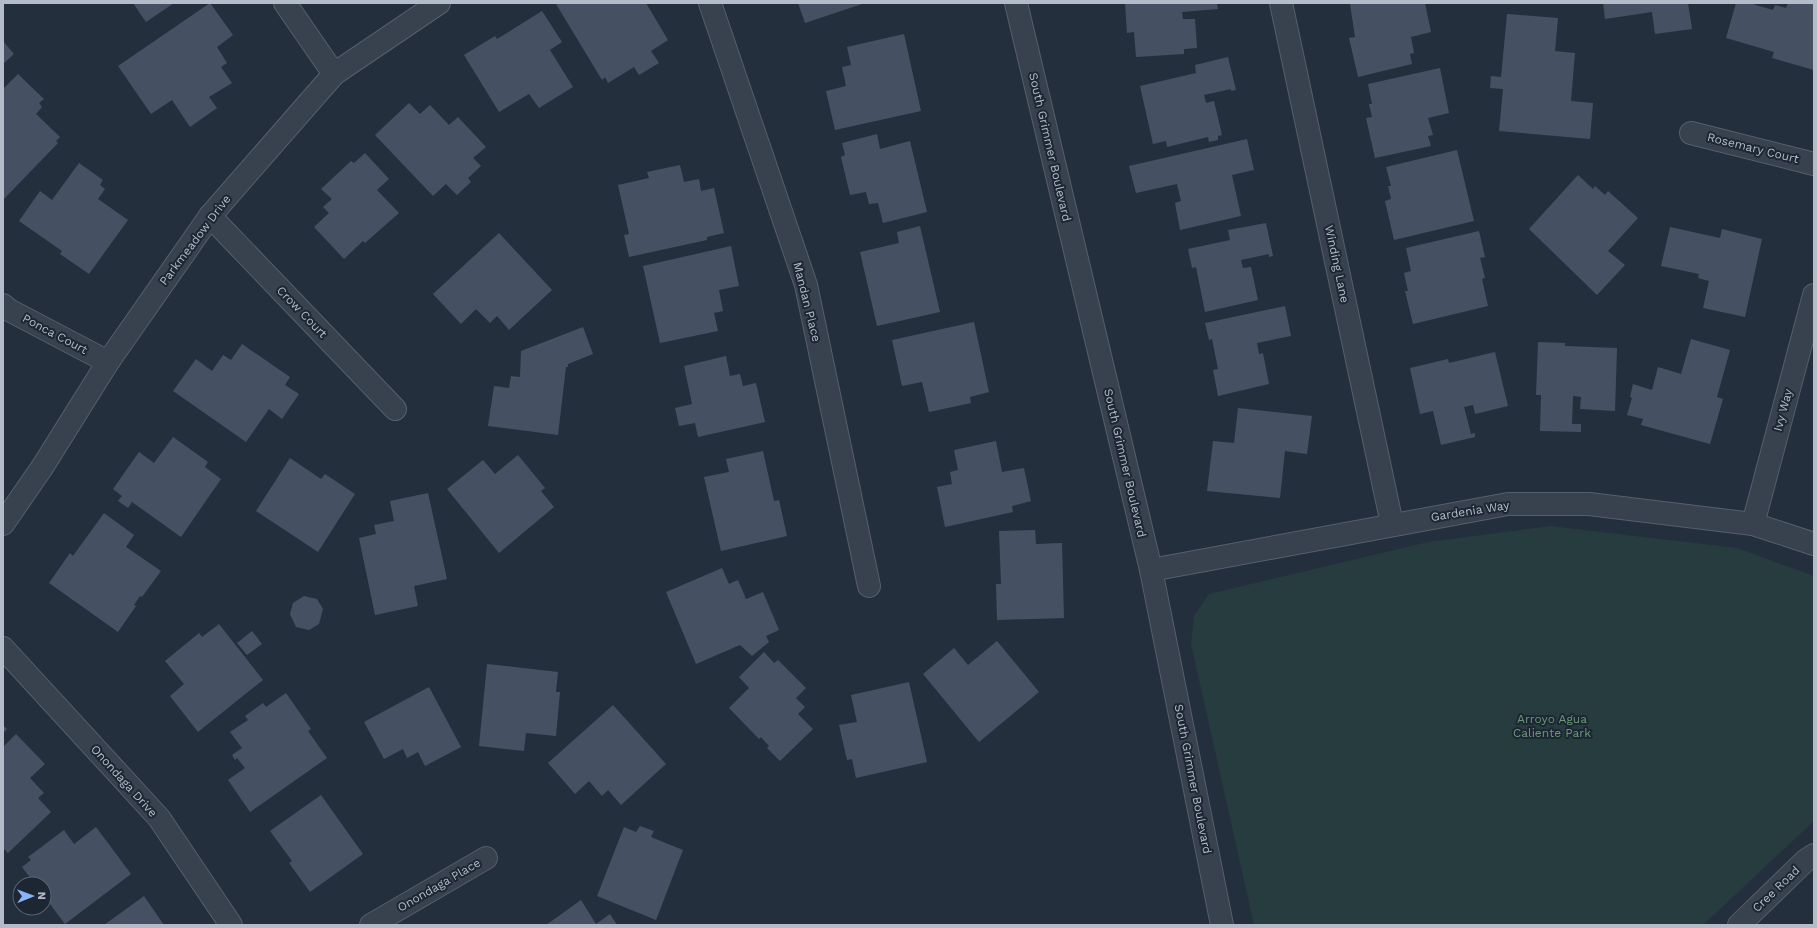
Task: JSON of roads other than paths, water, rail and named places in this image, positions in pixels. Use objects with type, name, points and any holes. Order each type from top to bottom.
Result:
[{"type":"street","points":[[284,3],[334,74]]},
{"type":"street","name":"Parkmeadow Drive","points":[[3,524],[43,466],[108,362],[210,216],[334,74],[439,3]]},
{"type":"street","name":"Mandan Place","points":[[710,3],[806,285],[869,586]]},
{"type":"street","name":"South Grimmer Boulevard","points":[[1016,3],[1151,570],[1222,925]]},
{"type":"street","name":"Winding Lane","points":[[1282,3],[1392,524]]},
{"type":"street","name":"Rosemary Court","points":[[1691,133],[1814,164]]},
{"type":"street","name":"Crow Court","points":[[210,216],[394,409]]},
{"type":"street","name":"Ivy Way","points":[[1753,524],[1814,295]]},
{"type":"street","name":"Ponca Court","points":[[3,305],[9,310],[108,362]]},
{"type":"street","name":"Gardenia Way","points":[[1151,570],[1392,524],[1508,504],[1589,504],[1753,524],[1814,544]]},
{"type":"street","name":"Onondaga Drive","points":[[3,648],[158,818],[231,925]]},
{"type":"street","name":"Cree Road","points":[[1739,925],[1804,861],[1814,855]]},
{"type":"street","name":"Onondaga Place","points":[[371,925],[486,858]]},
{"type":"park label","name":"Arroyo Agua Caliente Park","points":[[1552,726]]}]
